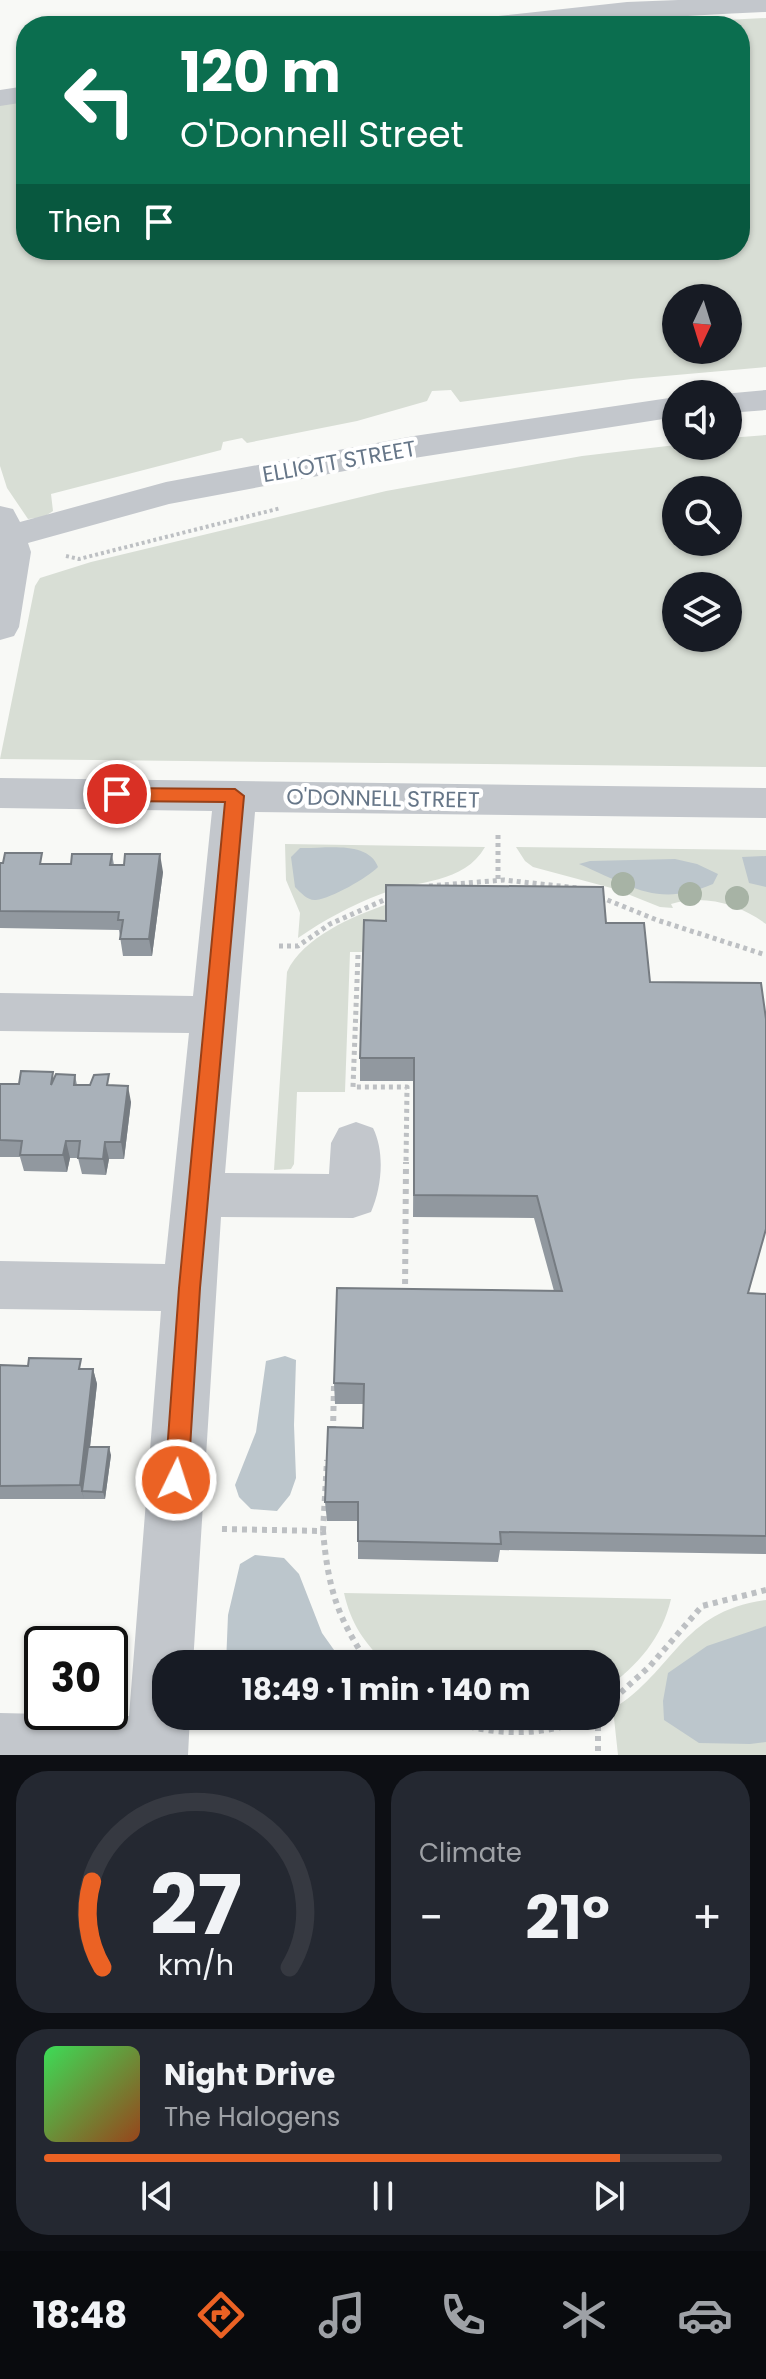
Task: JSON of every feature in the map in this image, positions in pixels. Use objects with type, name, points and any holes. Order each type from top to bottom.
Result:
[{"type":"street","points":[[572,16],[627,10],[766,4]]},
{"type":"street","points":[[742,402],[766,400]]},
{"type":"street","name":"ELLIOTT STREET","points":[[5,532],[166,493],[414,447],[662,409]]},
{"type":"street","points":[[0,627],[12,552],[5,532]]},
{"type":"street","name":"O'DONNELL STREET","points":[[0,793],[766,803]]},
{"type":"street","points":[[0,1744],[158,1751],[189,1288],[235,796]]},
{"type":"street","points":[[0,1012],[214,1015]]},
{"type":"street","points":[[198,1195],[353,1196],[356,1143]]},
{"type":"street","points":[[0,1285],[189,1288]]},
{"type":"path","points":[[5,532],[79,559],[290,506]]},
{"type":"path","points":[[498,826],[498,879]]},
{"type":"path","points":[[417,888],[426,890],[454,881],[538,880],[581,889],[580,900]]},
{"type":"path","points":[[594,894],[657,920],[766,955]]},
{"type":"path","points":[[279,946],[298,946],[330,924],[395,895]]},
{"type":"path","points":[[358,955],[353,1087],[407,1087],[405,1308]]},
{"type":"path","points":[[333,1437],[335,1369]]},
{"type":"path","points":[[328,1445],[323,1531],[327,1587],[340,1624],[359,1650]]},
{"type":"path","points":[[213,1529],[323,1531]]},
{"type":"path","points":[[620,1693],[650,1666],[702,1606],[766,1590]]},
{"type":"path","points":[[596,1730],[598,1755]]},
{"type":"shaded area","points":[[766,18],[766,367],[631,379],[460,402],[451,390],[432,391],[427,401],[357,421],[247,443],[242,438],[223,442],[221,450],[51,494],[53,511],[44,517],[28,519],[7,488],[0,466],[0,105],[16,103],[16,260],[750,260],[750,19]]},
{"type":"shaded area","points":[[766,435],[766,767],[0,759],[35,586],[40,578],[91,562],[386,491],[582,456],[662,447],[662,460],[742,460],[742,437]]},
{"type":"shaded area","points":[[285,844],[485,847],[465,868],[439,879],[370,898],[338,913],[298,938],[300,913],[286,880]]},
{"type":"shaded area","points":[[516,847],[766,850],[766,924],[744,911],[721,903],[696,900],[671,904],[673,908],[660,907],[615,889],[533,867]]},
{"type":"shaded area","points":[[300,848],[355,849],[373,858],[378,867],[340,892],[313,900],[295,887],[291,857]]},
{"type":"shaded area","points":[[766,856],[766,887],[749,883],[742,857]]},
{"type":"shaded area","points":[[675,859],[697,864],[718,874],[713,884],[693,891],[660,894],[629,886],[579,864],[590,861]]},
{"type":"shaded area","points":[[388,904],[386,941],[363,952],[350,952],[345,1092],[297,1092],[294,1164],[291,1169],[274,1170],[287,972],[305,948],[330,929]]},
{"type":"shaded area","points":[[285,1356],[296,1360],[296,1478],[290,1495],[277,1511],[251,1509],[239,1497],[235,1485],[256,1432],[266,1361]]},
{"type":"shaded area","points":[[255,1555],[284,1558],[299,1574],[322,1633],[334,1650],[227,1650],[228,1615],[240,1564]]},
{"type":"shaded area","points":[[344,1593],[671,1599],[655,1638],[620,1677],[620,1650],[373,1650],[350,1614]]},
{"type":"shaded area","points":[[766,1600],[766,1755],[618,1755],[615,1730],[620,1730],[620,1704],[634,1694],[697,1629],[715,1616],[738,1606]]},
{"type":"shaded area","points":[[766,1626],[766,1742],[699,1743],[664,1720],[663,1701],[668,1673],[707,1646]]},
{"type":"building","points":[[5,853],[42,853],[40,864],[71,864],[72,854],[112,854],[110,865],[124,865],[125,854],[160,854],[149,939],[120,939],[123,920],[118,920],[119,912],[0,911],[0,863],[3,863]]},
{"type":"building","points":[[386,885],[603,887],[606,923],[644,923],[650,982],[761,983],[766,1019],[766,1229],[748,1293],[766,1294],[766,1536],[500,1532],[501,1544],[358,1541],[358,1502],[325,1502],[328,1427],[363,1428],[364,1384],[334,1383],[337,1288],[562,1291],[537,1196],[414,1195],[414,1058],[360,1058],[364,920],[386,921]]},
{"type":"building","points":[[21,1071],[53,1072],[51,1085],[56,1074],[75,1075],[74,1085],[90,1085],[94,1075],[109,1074],[107,1085],[128,1086],[121,1142],[105,1142],[103,1159],[78,1158],[80,1141],[66,1141],[63,1155],[20,1155],[22,1141],[0,1140],[0,1084],[19,1084]]},
{"type":"building","points":[[29,1358],[81,1359],[79,1369],[93,1369],[80,1485],[0,1486],[0,1365],[28,1366]]},
{"type":"building","points":[[88,1447],[109,1447],[103,1492],[82,1491]]},
{"type":"route","points":[[117,794],[235,796],[189,1288],[176,1480]]}]
